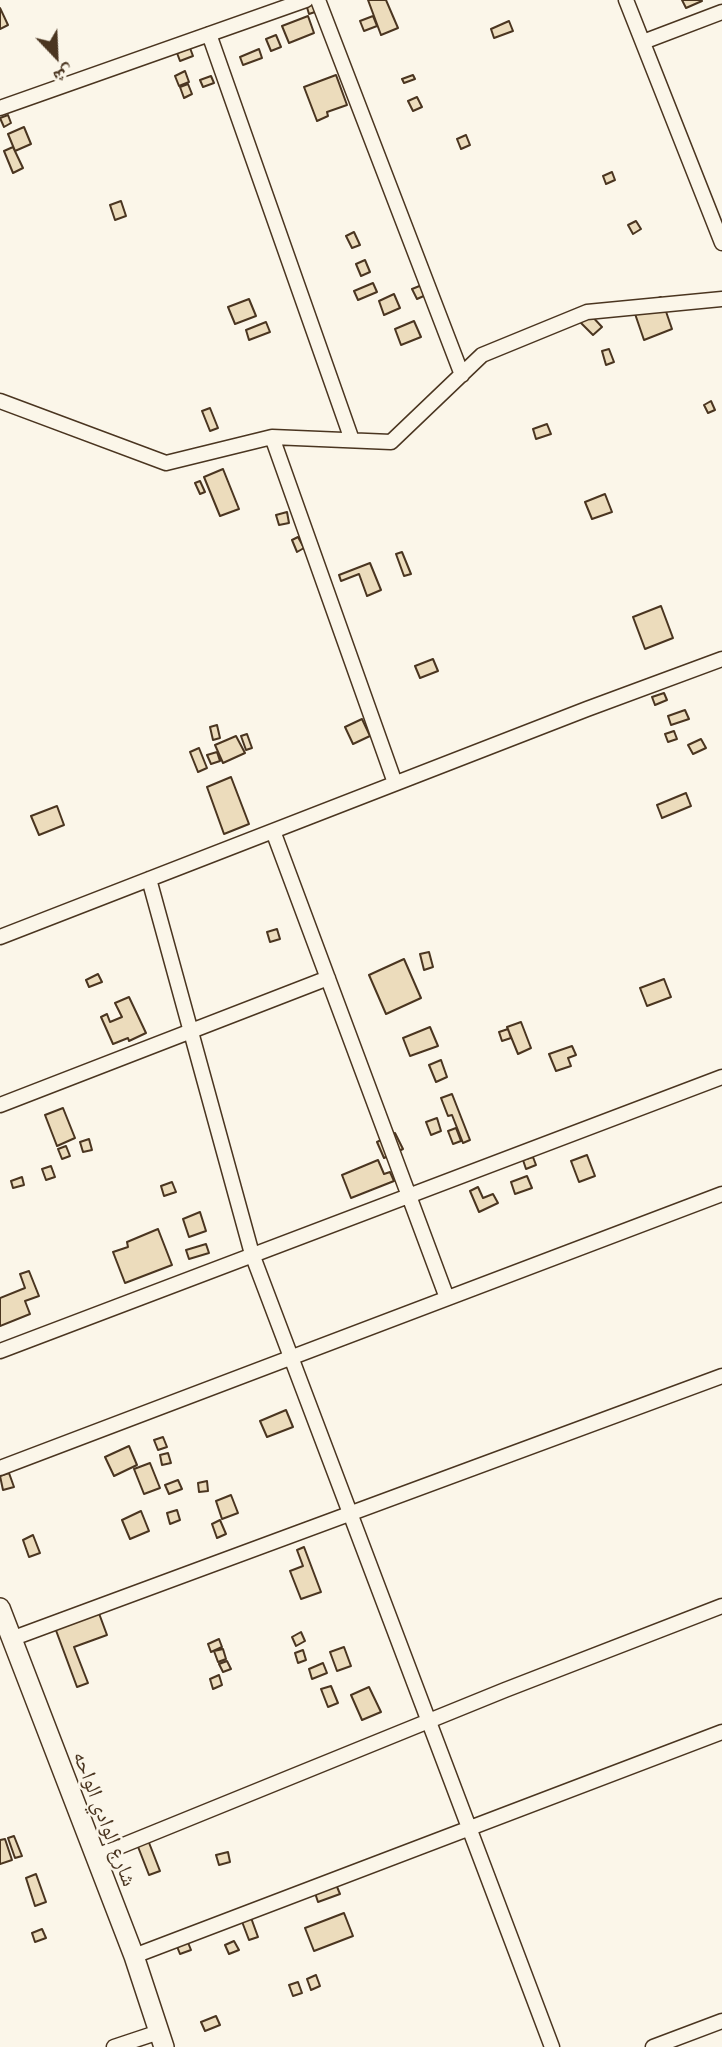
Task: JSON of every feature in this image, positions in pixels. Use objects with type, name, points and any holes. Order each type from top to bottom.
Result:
[{"type":"main road","name":"شارع الوادي الواحه","points":[[0,1608],[134,1956],[162,2040]]},
{"type":"street","points":[[0,108],[306,0]]},
{"type":"street","points":[[318,0],[462,374]]},
{"type":"street","points":[[626,0],[722,243]]},
{"type":"street","points":[[643,42],[722,12]]},
{"type":"street","points":[[209,34],[352,440]]},
{"type":"street","points":[[0,401],[166,463],[272,438],[391,442],[482,355],[587,312],[722,299]]},
{"type":"street","points":[[272,438],[395,783]]},
{"type":"street","points":[[0,937],[722,659]]},
{"type":"street","points":[[273,831],[447,1298]]},
{"type":"street","points":[[149,879],[252,1254],[552,2047]]},
{"type":"street","points":[[0,1105],[328,978]]},
{"type":"street","points":[[0,1352],[722,1077]]},
{"type":"street","points":[[0,1468],[722,1194]]},
{"type":"street","points":[[11,1639],[722,1376]]},
{"type":"street","points":[[94,1857],[428,1720],[722,1606]]},
{"type":"street","points":[[134,1956],[722,1732]]},
{"type":"street","points":[[653,2047],[722,2021]]},
{"type":"street","points":[[114,2047],[162,2040]]},
{"type":"building","points":[[368,0],[386,0],[398,28],[381,35]]},
{"type":"building","points":[[682,0],[701,0],[702,1],[686,8]]},
{"type":"building","points":[[315,1],[318,11],[309,14],[306,4]]},
{"type":"building","points":[[0,8],[8,25],[0,29]]},
{"type":"building","points":[[308,16],[314,33],[289,43],[282,26]]},
{"type":"building","points":[[373,16],[377,26],[364,31],[360,21]]},
{"type":"building","points":[[509,21],[513,31],[494,38],[491,29]]},
{"type":"building","points":[[276,35],[281,47],[271,51],[266,39]]},
{"type":"building","points":[[190,48],[193,56],[180,61],[177,53]]},
{"type":"building","points":[[259,49],[262,58],[243,65],[240,57]]},
{"type":"building","points":[[185,71],[189,82],[179,86],[175,76]]},
{"type":"building","points":[[336,75],[347,105],[327,112],[328,116],[317,121],[304,87]]},
{"type":"building","points":[[413,75],[415,79],[404,83],[402,79]]},
{"type":"building","points":[[211,76],[214,83],[203,87],[200,80]]},
{"type":"building","points":[[188,84],[192,94],[184,98],[180,87]]},
{"type":"building","points":[[417,97],[422,107],[413,111],[408,101]]},
{"type":"building","points":[[8,115],[11,123],[4,127],[0,118]]},
{"type":"building","points":[[24,127],[31,144],[15,151],[8,134]]},
{"type":"building","points":[[466,135],[470,145],[461,149],[457,139]]},
{"type":"building","points":[[13,147],[23,168],[13,173],[4,151]]},
{"type":"building","points":[[612,172],[615,180],[606,184],[603,176]]},
{"type":"building","points":[[121,201],[126,216],[115,220],[110,205]]},
{"type":"building","points":[[636,221],[641,229],[633,234],[628,225]]},
{"type":"building","points":[[354,232],[360,245],[352,248],[346,236]]},
{"type":"building","points":[[365,260],[370,272],[361,276],[356,264]]},
{"type":"building","points":[[373,283],[377,292],[358,300],[354,291]]},
{"type":"building","points":[[422,285],[426,295],[417,299],[412,289]]},
{"type":"building","points":[[394,294],[400,308],[384,315],[379,301]]},
{"type":"building","points":[[661,297],[672,329],[644,340],[633,308]]},
{"type":"building","points":[[249,299],[256,316],[235,324],[228,307]]},
{"type":"building","points":[[589,313],[602,327],[593,335],[580,322]]},
{"type":"building","points":[[414,321],[421,337],[401,345],[395,329]]},
{"type":"building","points":[[266,322],[270,332],[249,340],[246,330]]},
{"type":"building","points":[[609,349],[614,362],[606,365],[602,351]]},
{"type":"building","points":[[711,401],[715,410],[708,413],[704,405]]},
{"type":"building","points":[[210,408],[218,428],[210,431],[202,411]]},
{"type":"building","points":[[547,424],[551,434],[536,439],[533,429]]},
{"type":"building","points":[[223,469],[239,509],[220,516],[204,477]]},
{"type":"building","points":[[200,481],[205,492],[200,494],[195,483]]},
{"type":"building","points":[[605,494],[612,512],[592,519],[585,502]]},
{"type":"building","points":[[287,512],[289,523],[279,525],[276,515]]},
{"type":"building","points":[[298,537],[304,548],[297,552],[292,540]]},
{"type":"building","points":[[402,552],[411,574],[404,576],[396,554]]},
{"type":"building","points":[[370,563],[381,590],[367,596],[359,574],[341,581],[339,575]]},
{"type":"building","points":[[661,606],[673,638],[645,649],[633,617]]},
{"type":"building","points":[[433,659],[438,671],[420,678],[415,666]]},
{"type":"building","points":[[664,693],[667,700],[655,705],[652,697]]},
{"type":"building","points":[[685,710],[689,719],[671,725],[668,716]]},
{"type":"building","points":[[362,719],[370,736],[353,744],[345,727]]},
{"type":"building","points":[[217,725],[220,738],[213,740],[210,727]]},
{"type":"building","points":[[674,731],[677,739],[668,742],[665,734]]},
{"type":"building","points":[[247,734],[252,748],[246,750],[241,736]]},
{"type":"building","points":[[236,736],[245,753],[223,763],[215,745]]},
{"type":"building","points":[[701,739],[706,748],[693,754],[688,745]]},
{"type":"building","points":[[199,748],[207,768],[198,772],[190,752]]},
{"type":"building","points":[[217,752],[220,761],[211,764],[207,755]]},
{"type":"building","points":[[231,777],[249,824],[224,834],[207,787]]},
{"type":"building","points":[[686,793],[691,806],[662,818],[657,805]]},
{"type":"building","points":[[57,806],[64,825],[39,835],[31,816]]},
{"type":"building","points":[[277,929],[280,939],[270,942],[267,932]]},
{"type":"building","points":[[429,952],[433,967],[424,970],[420,954]]},
{"type":"building","points":[[404,959],[421,998],[386,1014],[369,975]]},
{"type":"building","points":[[98,974],[102,982],[89,987],[86,980]]},
{"type":"building","points":[[664,979],[671,997],[647,1006],[640,988]]},
{"type":"building","points":[[129,997],[146,1033],[129,1041],[128,1038],[113,1044],[101,1017],[107,1014],[110,1022],[122,1017],[115,1003]]},
{"type":"building","points":[[521,1022],[531,1048],[518,1054],[507,1027]]},
{"type":"building","points":[[430,1027],[438,1046],[410,1056],[403,1038]]},
{"type":"building","points":[[508,1029],[511,1038],[502,1041],[499,1032]]},
{"type":"building","points":[[572,1046],[576,1055],[568,1058],[571,1066],[556,1071],[549,1054]]},
{"type":"building","points":[[441,1060],[447,1077],[436,1082],[429,1065]]},
{"type":"building","points":[[452,1094],[470,1140],[463,1143],[452,1115],[448,1116],[441,1098]]},
{"type":"building","points":[[63,1108],[75,1138],[57,1146],[45,1115]]},
{"type":"building","points":[[437,1118],[441,1131],[431,1135],[426,1122]]},
{"type":"building","points":[[456,1128],[461,1141],[453,1144],[448,1131]]},
{"type":"building","points":[[395,1133],[403,1149],[384,1158],[377,1142]]},
{"type":"building","points":[[89,1139],[92,1150],[83,1152],[80,1142]]},
{"type":"building","points":[[66,1146],[70,1156],[62,1159],[58,1149]]},
{"type":"building","points":[[587,1155],[595,1176],[579,1182],[571,1161]]},
{"type":"building","points":[[533,1157],[536,1165],[526,1169],[523,1160]]},
{"type":"building","points":[[378,1160],[384,1174],[390,1172],[394,1181],[351,1198],[342,1175]]},
{"type":"building","points":[[51,1166],[55,1177],[46,1180],[42,1169]]},
{"type":"building","points":[[527,1176],[532,1188],[515,1194],[511,1182]]},
{"type":"building","points":[[22,1177],[24,1185],[13,1188],[11,1181]]},
{"type":"building","points":[[172,1182],[176,1192],[164,1196],[161,1186]]},
{"type":"building","points":[[478,1187],[483,1198],[493,1194],[498,1203],[479,1212],[470,1191]]},
{"type":"building","points":[[200,1212],[206,1231],[189,1237],[183,1219]]},
{"type":"building","points":[[158,1229],[172,1265],[125,1283],[113,1252],[128,1247],[127,1242]]},
{"type":"building","points":[[206,1244],[209,1253],[189,1259],[186,1250]]},
{"type":"building","points":[[29,1271],[39,1296],[25,1301],[30,1314],[0,1326],[0,1298],[25,1288],[20,1274]]},
{"type":"building","points":[[286,1410],[293,1427],[267,1437],[260,1421]]},
{"type":"building","points":[[163,1437],[167,1447],[158,1450],[154,1440]]},
{"type":"building","points":[[129,1446],[137,1465],[114,1476],[105,1457]]},
{"type":"building","points":[[168,1453],[171,1463],[162,1465],[160,1455]]},
{"type":"building","points":[[150,1463],[160,1488],[144,1494],[134,1469]]},
{"type":"building","points":[[9,1473],[14,1487],[3,1490],[0,1476]]},
{"type":"building","points":[[178,1480],[182,1489],[169,1494],[165,1485]]},
{"type":"building","points":[[207,1481],[208,1491],[199,1492],[198,1483]]},
{"type":"building","points":[[231,1495],[238,1513],[222,1519],[216,1501]]},
{"type":"building","points":[[177,1510],[180,1520],[170,1524],[167,1513]]},
{"type":"building","points":[[141,1511],[149,1531],[130,1539],[122,1520]]},
{"type":"building","points":[[220,1520],[226,1534],[217,1538],[212,1524]]},
{"type":"building","points":[[33,1535],[40,1553],[29,1557],[23,1540]]},
{"type":"building","points":[[304,1547],[321,1592],[301,1599],[290,1571],[303,1566],[297,1550]]},
{"type":"building","points":[[97,1608],[107,1635],[74,1647],[88,1683],[77,1687],[54,1625]]},
{"type":"building","points":[[301,1632],[305,1641],[296,1646],[292,1637]]},
{"type":"building","points":[[219,1639],[222,1647],[211,1652],[208,1644]]},
{"type":"building","points":[[344,1647],[351,1666],[337,1671],[330,1652]]},
{"type":"building","points":[[223,1649],[226,1659],[218,1662],[214,1651]]},
{"type":"building","points":[[303,1650],[306,1660],[298,1663],[295,1653]]},
{"type":"building","points":[[227,1661],[231,1669],[223,1672],[219,1664]]},
{"type":"building","points":[[323,1663],[327,1673],[312,1679],[309,1669]]},
{"type":"building","points":[[219,1675],[222,1685],[213,1689],[210,1679]]},
{"type":"building","points":[[331,1686],[338,1703],[328,1707],[321,1689]]},
{"type":"building","points":[[369,1687],[381,1712],[362,1720],[351,1695]]},
{"type":"building","points":[[146,1835],[160,1871],[149,1875],[135,1839]]},
{"type":"building","points":[[14,1836],[22,1856],[15,1858],[8,1838]]},
{"type":"building","points":[[5,1839],[12,1860],[0,1864],[0,1840]]},
{"type":"building","points":[[228,1852],[230,1862],[219,1865],[216,1855]]},
{"type":"building","points":[[36,1874],[46,1902],[35,1906],[26,1878]]},
{"type":"building","points":[[335,1882],[340,1894],[318,1902],[314,1890]]},
{"type":"building","points":[[344,1913],[353,1936],[314,1951],[305,1928]]},
{"type":"building","points":[[250,1915],[258,1937],[249,1940],[241,1919]]},
{"type":"building","points":[[42,1929],[46,1938],[35,1942],[32,1933]]},
{"type":"building","points":[[187,1940],[191,1950],[180,1954],[176,1944]]},
{"type":"building","points":[[234,1941],[239,1950],[229,1954],[225,1945]]},
{"type":"building","points":[[316,1975],[320,1986],[311,1990],[307,1979]]},
{"type":"building","points":[[298,1982],[302,1993],[293,1996],[289,1985]]},
{"type":"building","points":[[216,2016],[220,2025],[205,2031],[201,2022]]}]
